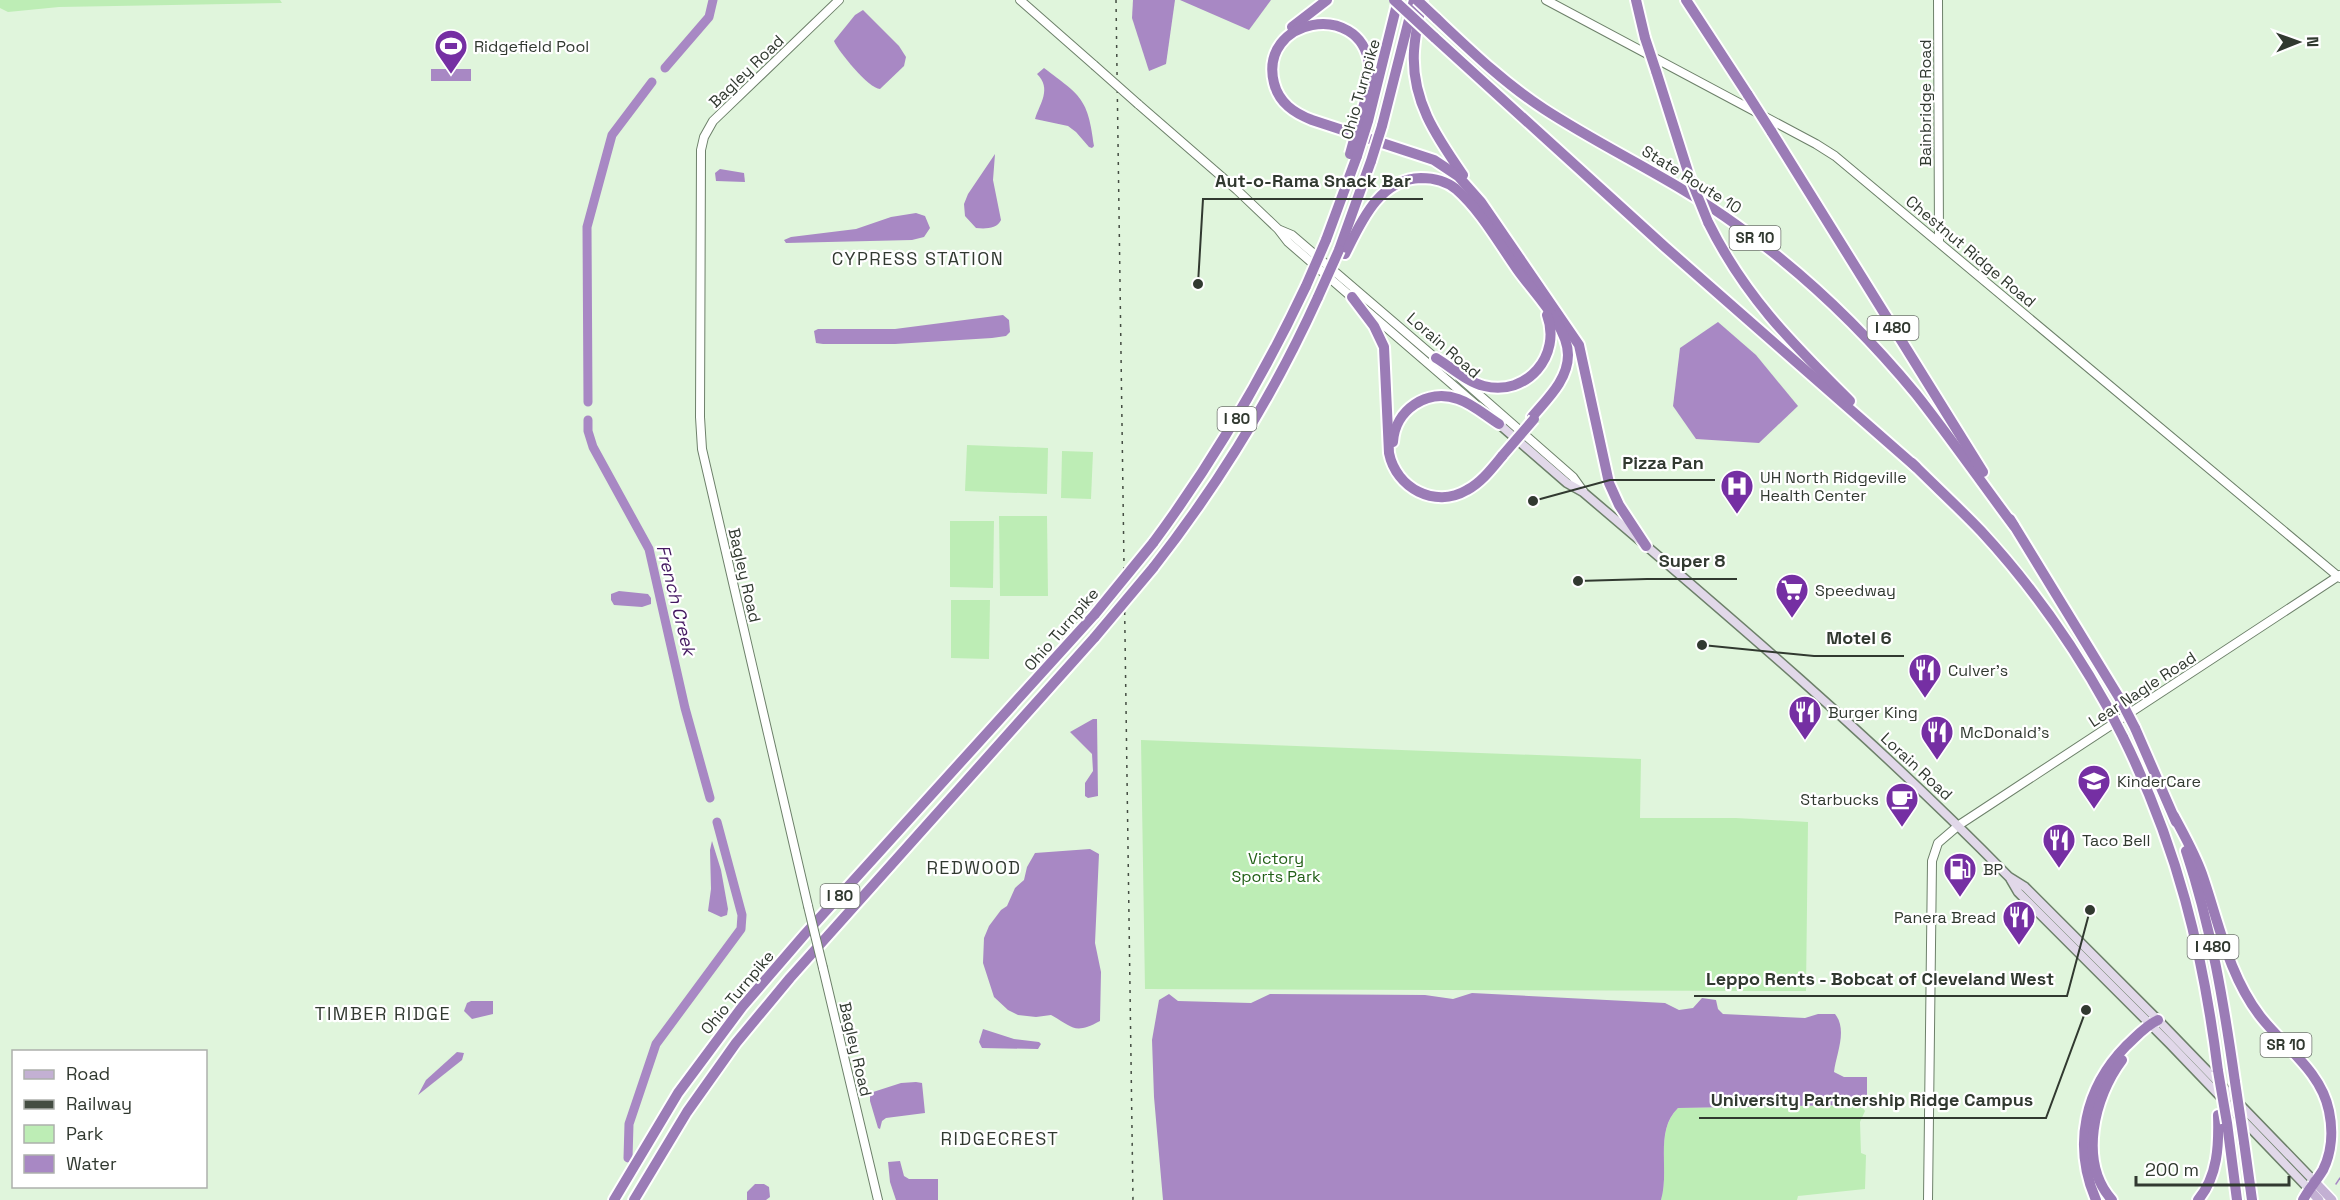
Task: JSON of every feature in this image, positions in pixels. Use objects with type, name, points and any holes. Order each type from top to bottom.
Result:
[{"type":"highway","points":[[1327,0],[1288,30],[1274,49],[1269,65],[1269,76],[1270,86],[1277,100],[1291,115],[1304,122],[1442,168],[1463,187],[1479,215]]},
{"type":"highway","points":[[1396,0],[1665,247],[1916,467]]},
{"type":"highway","name":"Ohio Turnpike","points":[[614,1200],[678,1093],[742,1007],[813,925],[1095,614],[1153,543],[1194,485],[1235,422],[1267,365],[1326,240],[1337,210],[1340,188],[1364,120],[1396,0]]},
{"type":"highway","name":"Ohio Turnpike","points":[[634,1200],[687,1112],[736,1043],[1095,637],[1153,568],[1197,509],[1233,454],[1267,398],[1342,252],[1382,126],[1416,0]]},
{"type":"highway","name":"State Route 10","points":[[1416,0],[1499,75],[1541,107],[1693,194],[1762,243],[1813,285],[1867,338],[1910,388],[2014,526]]},
{"type":"highway","points":[[1422,0],[1414,51],[1414,76],[1419,96],[1433,130],[1575,337],[1582,354],[1609,483],[1619,504],[1646,546]]},
{"type":"highway","name":"I 480","points":[[1636,0],[1645,38],[1689,175],[1708,222],[1740,279],[1769,318],[1975,525],[2030,588],[2068,640],[2123,737],[2153,801],[2181,880],[2201,960],[2237,1200]]},
{"type":"highway","name":"I 480","points":[[1686,0],[1748,94],[1989,483],[2120,699],[2135,728],[2174,816],[2192,869],[2209,933],[2221,988],[2252,1200]]},
{"type":"highway","points":[[1364,120],[1370,72],[1367,56],[1359,40],[1346,30],[1326,23],[1311,24],[1290,34],[1277,51],[1273,74],[1278,93],[1290,109],[1312,120],[1434,160],[1458,176],[1481,202]]},
{"type":"highway","points":[[1342,252],[1377,200],[1390,188],[1405,181],[1425,178],[1446,183],[1459,192],[1479,215],[1561,330],[1568,355],[1562,380],[1533,418]]},
{"type":"highway","points":[[1436,358],[1471,381],[1483,386],[1506,387],[1527,379],[1542,364],[1551,340],[1548,319],[1537,296]]},
{"type":"highway","points":[[1352,297],[1374,326],[1384,347],[1389,453],[1394,468],[1403,481],[1416,491],[1441,498],[1455,496],[1477,483],[1562,387],[1572,366],[1572,343],[1559,316]]},
{"type":"highway","points":[[1499,424],[1458,399],[1432,397],[1415,404],[1402,416],[1395,430],[1393,448],[1398,466],[1410,481],[1424,490],[1438,493],[1453,491],[1467,485],[1502,453]]},
{"type":"highway","name":"SR 10","points":[[2174,816],[2197,861],[2225,949],[2241,986],[2266,1024],[2313,1076],[2324,1094],[2330,1120],[2330,1144],[2323,1169],[2311,1185]]},
{"type":"highway","points":[[2096,1200],[2084,1159],[2084,1136],[2088,1109],[2107,1069],[2153,1024]]},
{"type":"highway","points":[[2112,1200],[2100,1182],[2094,1162],[2094,1137],[2098,1111],[2103,1093],[2114,1071],[2153,1024]]},
{"type":"highway","points":[[2198,1200],[2209,1184],[2215,1165],[2218,1071]]},
{"type":"highway","points":[[2303,1200],[2311,1185]]},
{"type":"main road","name":"Lorain Road","points":[[1499,424],[1568,483],[1584,492],[1646,546],[1959,825],[2009,877],[2025,887],[2153,1024],[2311,1185],[2332,1200]]},
{"type":"main road","name":"Lorain Road","points":[[2311,1185],[2319,1200]]},
{"type":"street","name":"Bagley Road","points":[[839,0],[712,121],[704,137],[701,150],[700,417],[702,449],[878,1200]]},
{"type":"street","name":"Lorain Road","points":[[1020,0],[1278,229],[1288,242],[1499,424]]},
{"type":"street","name":"Chestnut Ridge Road","points":[[1546,0],[1816,144],[1853,170],[2339,576]]},
{"type":"street","name":"Bainbridge Road","points":[[1938,0],[1939,241]]},
{"type":"street","name":"Lorain Road","points":[[1278,229],[1292,235],[1436,358],[1573,477],[1584,492]]},
{"type":"street","points":[[1368,312],[1374,305]]},
{"type":"street","name":"Lear Nagle Road","points":[[1928,1200],[1932,861],[1938,843],[1959,825],[2339,576]]},
{"type":"green space","points":[[0,0],[280,0],[282,3],[59,7],[8,12],[0,8]]},
{"type":"green space","points":[[967,445],[1048,448],[1047,494],[965,491]]},
{"type":"green space","points":[[1062,451],[1093,452],[1091,499],[1061,498]]},
{"type":"green space","points":[[999,516],[1047,516],[1048,596],[1000,596]]},
{"type":"green space","points":[[950,521],[994,521],[993,588],[950,587]]},
{"type":"green space","points":[[951,600],[990,600],[989,659],[951,658]]},
{"type":"green space","name":"Victory Sports Park","points":[[1141,740],[1641,759],[1640,818],[1736,818],[1808,822],[1806,991],[1145,989]]},
{"type":"green space","points":[[1850,1105],[1863,1108],[1865,1111],[1860,1122],[1861,1153],[1866,1155],[1865,1189],[1798,1196],[1797,1200],[1661,1200],[1666,1128],[1678,1108]]},
{"type":"water","points":[[1133,0],[1175,0],[1166,64],[1149,71],[1132,18]]},
{"type":"water","points":[[1180,0],[1271,0],[1249,30]]},
{"type":"water","points":[[863,10],[899,46],[906,57],[904,66],[880,89],[869,83],[847,61],[834,41],[855,15]]},
{"type":"water","points":[[1044,68],[1067,85],[1081,100],[1092,130],[1094,146],[1092,148],[1068,126],[1035,119],[1044,96],[1044,85],[1037,74]]},
{"type":"water","name":"Ridgefield Pool","points":[[431,69],[471,69],[471,81],[431,81]]},
{"type":"water","points":[[995,154],[993,180],[1001,220],[994,227],[976,228],[965,216],[964,204],[968,194]]},
{"type":"water","points":[[720,169],[744,173],[745,182],[716,181],[715,173]]},
{"type":"water","points":[[916,213],[925,216],[930,228],[924,237],[912,240],[786,243],[784,240],[791,237],[856,229],[891,217]]},
{"type":"water","points":[[1003,315],[1009,320],[1010,332],[1006,336],[992,338],[895,344],[823,344],[816,343],[814,331],[818,329],[895,329]]},
{"type":"water","points":[[1718,322],[1756,355],[1798,406],[1759,443],[1696,439],[1673,406],[1680,348]]},
{"type":"water","points":[[619,591],[648,594],[651,604],[642,607],[614,605],[611,594]]},
{"type":"water","points":[[1097,719],[1098,796],[1088,798],[1085,796],[1085,783],[1093,771],[1092,754],[1070,732]]},
{"type":"water","points":[[712,841],[721,870],[728,909],[727,915],[721,917],[708,911]]},
{"type":"water","points":[[1090,849],[1099,854],[1095,943],[1101,972],[1100,1021],[1084,1028],[1074,1028],[1051,1015],[1036,1017],[1018,1015],[1008,1010],[994,997],[983,963],[984,938],[989,926],[1007,906],[1015,888],[1024,880],[1027,867],[1035,853]]},
{"type":"water","points":[[1472,993],[1665,1003],[1679,1010],[1693,1008],[1702,998],[1716,1000],[1718,1009],[1723,1014],[1805,1018],[1818,1014],[1835,1014],[1841,1027],[1841,1035],[1834,1072],[1844,1077],[1867,1077],[1867,1102],[1863,1108],[1850,1105],[1678,1108],[1666,1128],[1661,1200],[1163,1200],[1154,1097],[1152,1040],[1159,1000],[1169,994],[1178,1001],[1251,1003],[1270,994],[1425,995],[1453,999]]},
{"type":"water","points":[[493,1001],[493,1014],[472,1019],[464,1011],[467,1003]]},
{"type":"water","points":[[983,1029],[1014,1039],[1041,1044],[1038,1049],[982,1048],[979,1042]]},
{"type":"water","points":[[457,1052],[464,1053],[462,1060],[418,1095],[426,1080]]},
{"type":"water","points":[[901,1083],[922,1083],[925,1113],[886,1118],[882,1121],[880,1129],[878,1128],[870,1093]]},
{"type":"water","points":[[900,1161],[904,1176],[909,1179],[938,1179],[938,1200],[896,1200],[890,1182],[888,1162]]},
{"type":"water","points":[[755,1184],[764,1184],[769,1187],[770,1197],[766,1200],[747,1200],[747,1192]]},
{"type":"waterway","name":"French Creek","points":[[665,68],[709,17],[713,0]]},
{"type":"waterway","name":"French Creek","points":[[588,402],[587,227],[612,135],[652,82]]},
{"type":"waterway","name":"French Creek","points":[[588,420],[588,431],[593,447],[649,549],[685,708],[710,798]]},
{"type":"waterway","name":"French Creek","points":[[628,1158],[629,1124],[656,1044],[741,929],[742,915],[717,822]]},
{"type":"waterway","name":"French Creek","points":[[2336,1184],[2340,1178]]},
{"type":"railway","points":[[1116,0],[1133,1200]]},
{"type":"place","name":"Ridgefield Pool","points":[[451,75]]},
{"type":"place","name":"Aut-o-Rama Snack Bar","points":[[1198,284]]},
{"type":"place","name":"Pizza Pan","points":[[1533,501]]},
{"type":"place","name":"UH North Ridgeville Health Center","points":[[1737,515]]},
{"type":"place","name":"Super 8","points":[[1578,581]]},
{"type":"place","name":"Speedway","points":[[1792,619]]},
{"type":"place","name":"Motel 6","points":[[1702,645]]},
{"type":"place","name":"Culver's","points":[[1925,699]]},
{"type":"place","name":"Burger King","points":[[1805,741]]},
{"type":"place","name":"McDonald's","points":[[1937,761]]},
{"type":"place","name":"KinderCare","points":[[2094,810]]},
{"type":"place","name":"Starbucks","points":[[1902,828]]},
{"type":"place","name":"Taco Bell","points":[[2059,869]]},
{"type":"place","name":"BP","points":[[1960,898]]},
{"type":"place","name":"Leppo Rents - Bobcat of Cleveland West","points":[[2090,910]]},
{"type":"place","name":"Panera Bread","points":[[2019,946]]},
{"type":"place","name":"University Partnership Ridge Campus","points":[[2086,1010]]},
{"type":"district","name":"CYPRESS STATION","points":[[918,259]]},
{"type":"district","name":"REDWOOD","points":[[974,868]]},
{"type":"district","name":"TIMBER RIDGE","points":[[383,1014]]},
{"type":"district","name":"RIDGECREST","points":[[1000,1139]]}]
